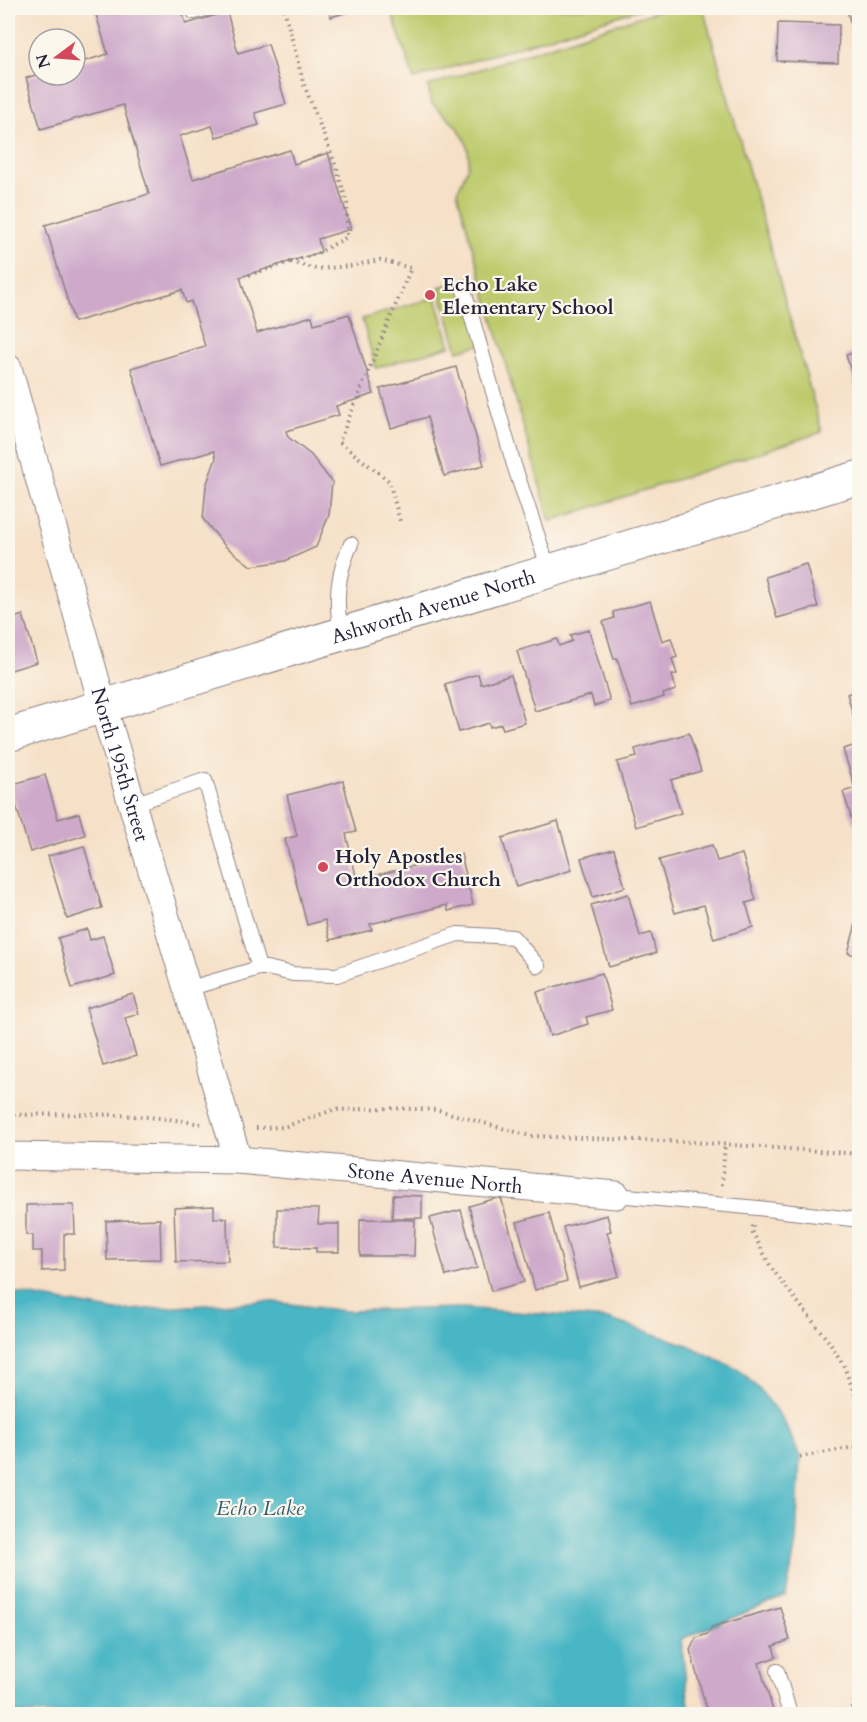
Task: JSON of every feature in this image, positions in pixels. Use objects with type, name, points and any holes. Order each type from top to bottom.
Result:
[{"type":"street","name":"North 195th Street","points":[[8,368],[103,706],[238,1160]]},
{"type":"street","name":"Ashworth Avenue North","points":[[8,735],[341,632],[860,477]]},
{"type":"street","name":"Stone Avenue North","points":[[8,1156],[238,1160],[615,1194]]},
{"type":"lane","points":[[194,12],[209,8]]},
{"type":"lane","points":[[464,290],[514,465],[549,570]]},
{"type":"lane","points":[[341,632],[336,607],[342,563],[351,544]]},
{"type":"lane","points":[[133,804],[205,780],[259,968]]},
{"type":"lane","points":[[187,989],[259,968],[293,974],[337,975],[458,934],[513,937],[538,966]]},
{"type":"lane","name":"Stone Avenue North","points":[[615,1194],[860,1220]]},
{"type":"lane","points":[[777,1671],[790,1714]]},
{"type":"path","points":[[249,275],[316,254],[347,237],[347,204],[337,170],[303,82],[284,8]]},
{"type":"path","points":[[291,262],[316,269],[351,266],[380,260],[411,268],[339,442],[389,481],[401,525]]},
{"type":"path","points":[[8,1115],[89,1113],[164,1117],[230,1130],[284,1127],[333,1110],[389,1108],[438,1110],[530,1136],[725,1144],[860,1154]]},
{"type":"path","points":[[721,1204],[725,1144]]},
{"type":"path","points":[[758,1208],[752,1230],[772,1269],[830,1342],[843,1364],[860,1408]]},
{"type":"path","points":[[800,1457],[860,1446]]},
{"type":"path","points":[[850,1714],[860,1684]]},
{"type":"green space","points":[[418,8],[643,8],[414,79],[393,16]]},
{"type":"green space","points":[[666,8],[703,8],[822,432],[550,521],[457,192],[468,165],[467,146],[464,137],[431,103],[428,86]]},
{"type":"green space","points":[[471,278],[490,342],[458,351],[439,287]]},
{"type":"green space","points":[[436,297],[450,346],[376,368],[362,319]]},
{"type":"water","name":"Echo Lake","points":[[8,1292],[117,1311],[266,1301],[345,1311],[461,1308],[608,1319],[688,1345],[739,1370],[759,1389],[784,1421],[800,1457],[796,1543],[786,1596],[681,1639],[690,1714],[8,1714]]},
{"type":"building","points":[[94,8],[171,8],[172,10],[181,8],[186,24],[227,12],[238,53],[268,44],[286,104],[255,113],[259,125],[216,137],[212,126],[180,136],[193,179],[290,150],[294,164],[328,153],[351,229],[318,239],[321,252],[240,277],[257,333],[312,316],[314,324],[349,314],[374,394],[336,406],[339,415],[286,431],[288,437],[311,455],[332,482],[329,515],[316,547],[285,561],[251,566],[225,546],[203,519],[206,486],[216,458],[214,451],[160,466],[131,368],[205,346],[191,301],[186,303],[182,290],[74,322],[45,225],[149,194],[123,105],[41,129],[29,87],[87,87],[87,60],[108,54]]},
{"type":"building","points":[[328,8],[360,8],[331,17]]},
{"type":"building","points":[[846,8],[860,8],[860,46],[858,46]]},
{"type":"building","points":[[778,23],[839,25],[838,63],[777,61]]},
{"type":"building","points":[[860,351],[860,390],[857,391],[846,355]]},
{"type":"building","points":[[456,367],[484,465],[444,476],[427,417],[391,428],[380,389]]},
{"type":"building","points":[[806,564],[818,607],[777,618],[765,577]]},
{"type":"building","points":[[650,601],[662,641],[671,638],[677,657],[672,659],[677,674],[672,675],[676,690],[663,694],[664,697],[632,707],[603,622],[614,618],[613,612]]},
{"type":"building","points":[[23,615],[37,662],[8,671],[8,620]]},
{"type":"building","points":[[589,630],[610,701],[594,706],[591,695],[535,711],[517,651],[557,639],[559,646],[572,641],[570,635]]},
{"type":"building","points":[[478,674],[481,684],[511,675],[525,723],[503,729],[501,724],[490,727],[489,723],[459,732],[445,684]]},
{"type":"building","points":[[860,690],[860,719],[855,721],[847,694]]},
{"type":"building","points":[[689,733],[701,771],[671,780],[681,813],[636,827],[617,762],[637,757],[635,749]]},
{"type":"building","points":[[860,744],[860,821],[853,823],[843,792],[855,788],[843,749]]},
{"type":"building","points":[[45,775],[58,819],[79,813],[85,835],[30,852],[10,785]]},
{"type":"building","name":"Holy Apostles Orthodox Church","points":[[343,781],[356,832],[346,834],[357,880],[461,854],[473,905],[448,911],[447,905],[370,924],[372,930],[330,940],[325,920],[307,925],[285,839],[297,836],[287,795]]},
{"type":"building","points":[[558,821],[572,870],[516,887],[502,838]]},
{"type":"building","points":[[712,845],[717,861],[742,854],[756,900],[746,903],[753,927],[714,939],[704,905],[675,913],[659,860]]},
{"type":"building","points":[[84,846],[102,908],[67,919],[48,856]]},
{"type":"building","points":[[614,849],[625,887],[593,897],[581,858]]},
{"type":"building","points":[[628,894],[640,936],[651,933],[656,953],[609,967],[591,905]]},
{"type":"building","points":[[857,920],[860,921],[860,956],[848,953]]},
{"type":"building","points":[[87,929],[90,940],[103,936],[115,975],[72,988],[58,938]]},
{"type":"building","points":[[602,973],[612,1010],[586,1017],[588,1024],[550,1036],[537,992]]},
{"type":"building","points":[[133,994],[139,1014],[125,1018],[136,1056],[103,1066],[86,1008]]},
{"type":"building","points":[[393,1195],[422,1196],[422,1218],[392,1218]]},
{"type":"building","points":[[501,1197],[524,1282],[491,1291],[469,1206]]},
{"type":"building","points":[[26,1205],[74,1205],[75,1234],[64,1234],[64,1270],[42,1271],[42,1251],[33,1251],[33,1235],[26,1235]]},
{"type":"building","points":[[214,1206],[214,1218],[227,1218],[228,1261],[176,1262],[174,1208]]},
{"type":"building","points":[[277,1209],[319,1209],[318,1224],[339,1224],[339,1252],[316,1252],[316,1248],[277,1247]]},
{"type":"building","points":[[461,1210],[477,1268],[446,1276],[430,1218]]},
{"type":"building","points":[[549,1213],[567,1281],[535,1290],[517,1222]]},
{"type":"building","points":[[607,1215],[611,1231],[607,1232],[619,1276],[579,1287],[563,1227]]},
{"type":"building","points":[[160,1219],[161,1259],[107,1260],[106,1221]]},
{"type":"building","points":[[360,1219],[415,1220],[414,1256],[360,1256]]},
{"type":"building","points":[[780,1607],[790,1640],[773,1646],[776,1657],[759,1663],[774,1714],[708,1714],[690,1650],[696,1638],[708,1634],[712,1627]]},
{"type":"place","name":"Echo Lake Elementary School","points":[[430,295]]},
{"type":"place","name":"Holy Apostles Orthodox Church","points":[[323,867]]}]
